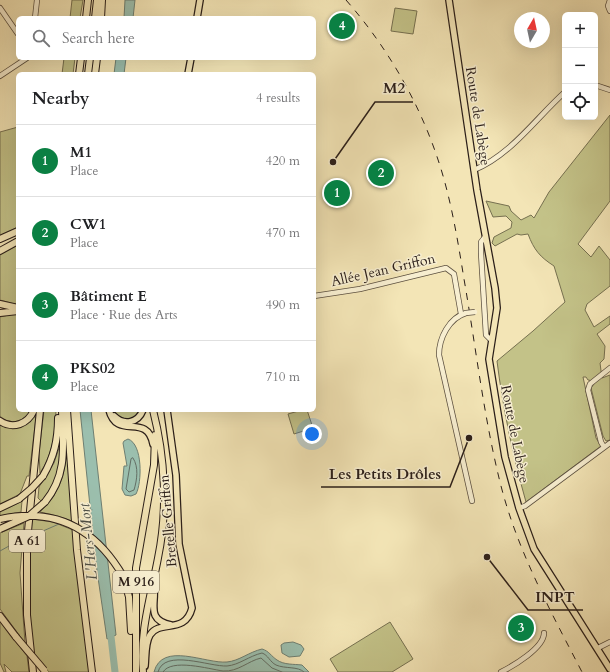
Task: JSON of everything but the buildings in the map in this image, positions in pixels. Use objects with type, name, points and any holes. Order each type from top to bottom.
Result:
[{"type":"highway","points":[[86,16],[88,0]]},
{"type":"highway","points":[[94,16],[97,0]]},
{"type":"highway","points":[[101,16],[102,0]]},
{"type":"highway","points":[[79,72],[81,60]]},
{"type":"highway","points":[[88,72],[90,60]]},
{"type":"highway","points":[[95,72],[97,60]]},
{"type":"highway","points":[[0,239],[16,232]]},
{"type":"highway","points":[[0,251],[16,242]]},
{"type":"highway","points":[[0,304],[16,308]]},
{"type":"highway","points":[[0,313],[16,309]]},
{"type":"highway","points":[[0,421],[8,425],[20,424],[28,420],[33,412]]},
{"type":"highway","name":"A 61","points":[[33,672],[27,615],[27,542],[40,412]]},
{"type":"highway","points":[[0,508],[19,499],[43,476],[56,448],[58,435],[58,412]]},
{"type":"highway","points":[[0,529],[23,519],[45,502],[56,486],[61,470],[63,451],[62,412]]},
{"type":"highway","points":[[67,412],[77,550],[92,672]]},
{"type":"highway","name":"M 916","points":[[136,672],[136,568],[152,479],[154,428],[150,412]]},
{"type":"highway","name":"M 916","points":[[143,672],[143,636],[162,534],[164,496],[159,440],[153,412]]},
{"type":"highway","points":[[0,519],[35,515],[49,517],[73,525],[89,535],[106,549],[123,576],[130,607],[136,672]]},
{"type":"highway","points":[[0,616],[44,671]]},
{"type":"main road","name":"Route de Labège","points":[[448,0],[474,170],[485,236],[491,261],[496,308],[489,359],[500,431],[519,508],[534,550],[610,668]]},
{"type":"main road","points":[[197,16],[199,1]]},
{"type":"main road","points":[[188,72],[191,60]]},
{"type":"main road","points":[[111,412],[114,421],[118,425],[124,427],[140,426],[148,431],[151,435],[154,450]]},
{"type":"main road","points":[[112,412],[118,420],[124,422],[136,420],[142,412]]},
{"type":"main road","name":"Bretelle Griffon","points":[[153,582],[154,590],[152,608],[156,617],[165,623],[179,624],[188,617],[192,603],[179,544],[176,474],[167,412]]},
{"type":"main road","points":[[143,672],[150,634],[158,628],[179,624]]},
{"type":"street","points":[[35,16],[37,0]]},
{"type":"street","points":[[610,0],[608,6],[610,11]]},
{"type":"street","points":[[0,8],[16,31]]},
{"type":"street","points":[[0,76],[24,60]]},
{"type":"street","points":[[598,86],[610,90]]},
{"type":"street","points":[[474,170],[487,165],[499,155],[562,95]]},
{"type":"street","name":"Route de Labège","points":[[485,236],[480,245],[486,335],[491,340]]},
{"type":"street","points":[[482,267],[491,261]]},
{"type":"street","name":"Allée Jean Griffon","points":[[316,296],[360,289],[446,268],[454,274],[460,314]]},
{"type":"street","points":[[472,501],[439,355],[442,335],[460,314],[484,311]]},
{"type":"street","points":[[604,447],[599,436],[588,390],[590,384],[610,368]]},
{"type":"street","points":[[519,508],[525,506],[610,443]]},
{"type":"street","points":[[502,672],[523,659],[542,640],[544,633]]},
{"type":"street","points":[[598,648],[610,642]]},
{"type":"shaded area","points":[[72,0],[83,0],[80,16],[70,16]]},
{"type":"shaded area","points":[[395,8],[417,11],[413,34],[391,31]]},
{"type":"shaded area","points":[[64,60],[75,60],[73,72],[62,72]]},
{"type":"shaded area","points":[[610,115],[610,201],[578,244],[591,257],[599,246],[610,260],[610,286],[587,304],[585,310],[594,327],[610,316],[610,324],[597,334],[605,346],[604,359],[600,363],[602,378],[610,375],[610,440],[606,441],[603,436],[591,388],[594,384],[593,381],[583,377],[596,438],[601,446],[526,502],[509,432],[497,361],[565,302],[554,266],[538,253],[528,234],[517,234],[495,246],[492,243],[494,237],[511,228],[512,222],[506,216],[493,217],[486,201],[509,206],[511,211],[521,220],[531,215],[534,218],[549,192]]},
{"type":"shaded area","points":[[16,128],[16,228],[0,236],[0,132]]},
{"type":"shaded area","points":[[16,246],[16,304],[0,300],[0,254]]},
{"type":"shaded area","points":[[16,314],[16,412],[30,412],[21,420],[12,422],[0,416],[0,317]]},
{"type":"shaded area","points":[[44,412],[56,412],[51,451],[40,473],[39,453]]},
{"type":"shaded area","points":[[115,412],[139,412],[135,418],[128,419],[120,417]]},
{"type":"shaded area","points":[[295,412],[308,412],[313,428],[294,434],[288,414]]},
{"type":"shaded area","points":[[36,417],[29,476],[27,476],[20,494],[0,504],[0,424],[19,426],[27,423]]},
{"type":"shaded area","points":[[60,445],[61,459],[57,475],[50,491],[41,501],[38,498],[39,487],[54,463]]},
{"type":"shaded area","points":[[66,457],[68,457],[72,521],[40,512],[51,500],[58,488]]},
{"type":"shaded area","points":[[22,501],[21,512],[0,516],[0,512]]},
{"type":"shaded area","points":[[31,519],[53,522],[73,530],[89,672],[49,672],[32,652],[28,581]]},
{"type":"shaded area","points":[[24,523],[20,573],[25,643],[0,609],[0,533]]},
{"type":"shaded area","points":[[0,621],[27,656],[29,672],[12,672],[4,664],[6,672],[4,672],[0,663]]},
{"type":"shaded area","points":[[390,622],[413,659],[392,672],[338,672],[330,659]]},
{"type":"water","points":[[125,0],[135,0],[133,16],[124,16]]},
{"type":"water","points":[[116,60],[126,60],[124,72],[114,72]]},
{"type":"water","points":[[80,412],[91,412],[116,635],[107,639],[96,564]]},
{"type":"water","points":[[128,439],[133,442],[136,448],[140,464],[138,489],[136,494],[131,496],[125,495],[122,489],[124,466],[127,466],[123,443]]},
{"type":"water","points":[[293,642],[301,645],[304,649],[300,656],[289,657],[282,653],[281,645],[284,643]]},
{"type":"water","points":[[262,649],[280,662],[302,665],[309,672],[154,672],[159,663],[166,658],[175,656],[186,656],[218,662],[227,662],[236,660]]},
{"type":"waterway","points":[[85,513],[92,510]]},
{"type":"waterway","points":[[34,535],[59,524]]},
{"type":"waterway","points":[[0,551],[18,541]]},
{"type":"waterway","name":"L'Hers-Mort","points":[[110,628],[115,672]]},
{"type":"railway","points":[[346,0],[362,19],[390,59],[414,101],[433,146],[445,183],[454,224],[485,409],[501,486],[516,534],[536,581],[582,672]]},
{"type":"place","name":"PKS02","points":[[342,26]]},
{"type":"place","name":"M2","points":[[333,162]]},
{"type":"place","name":"CW1","points":[[381,173]]},
{"type":"place","name":"M1","points":[[337,193]]},
{"type":"place","name":"Les Petits Drôles","points":[[469,438]]},
{"type":"place","name":"INPT","points":[[487,557]]},
{"type":"place","name":"Bâtiment E","points":[[521,628]]}]
